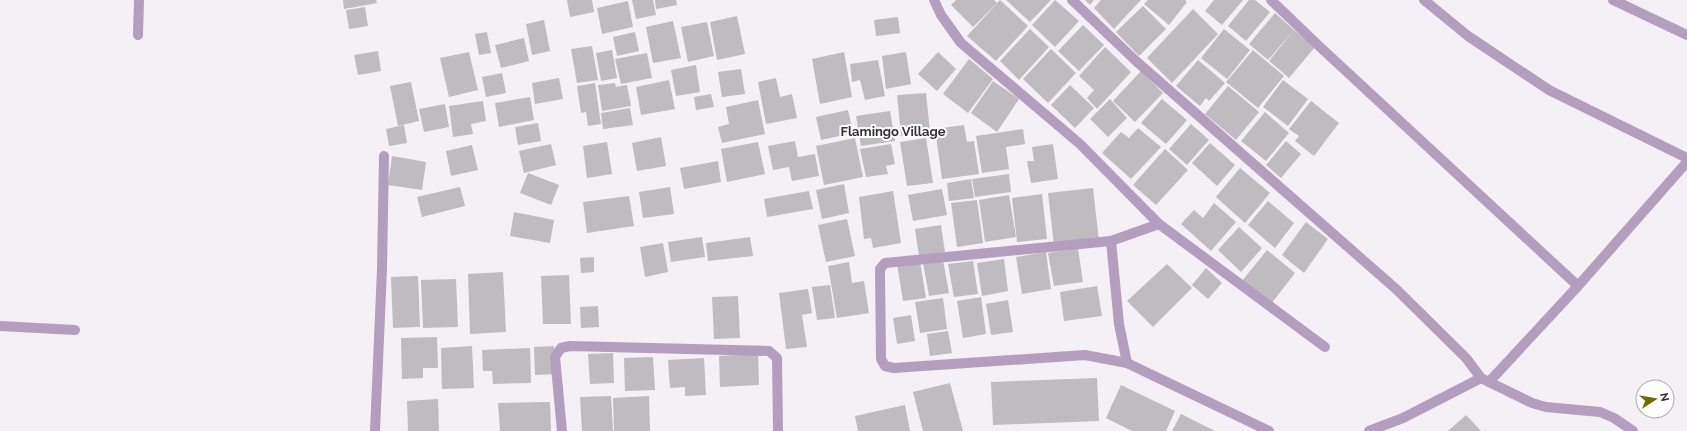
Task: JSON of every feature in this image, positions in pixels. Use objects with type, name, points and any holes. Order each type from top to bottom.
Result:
[{"type":"street","points":[[138,35],[139,0]]},
{"type":"street","points":[[934,0],[941,15],[961,43],[1080,144],[1159,224],[1324,348]]},
{"type":"street","points":[[1072,0],[1136,61],[1396,289],[1466,358],[1485,380],[1532,403],[1546,407],[1600,412],[1614,418],[1633,431]]},
{"type":"street","points":[[1271,0],[1318,46],[1578,286]]},
{"type":"street","points":[[1424,0],[1468,36],[1549,90],[1687,158]]},
{"type":"street","points":[[1613,0],[1687,35]]},
{"type":"street","points":[[375,431],[380,335],[384,156]]},
{"type":"street","points":[[1369,431],[1403,418],[1485,380],[1578,286],[1687,162]]},
{"type":"street","points":[[1159,224],[1111,240],[885,264],[880,269],[881,360],[885,366],[894,368],[1085,355],[1127,363],[1269,431]]},
{"type":"street","points":[[1111,240],[1120,324],[1127,363]]},
{"type":"street","points":[[0,326],[75,330]]},
{"type":"street","points":[[562,431],[555,357],[562,348],[570,346],[769,351],[777,358],[778,431]]},
{"type":"building","points":[[343,0],[376,0],[377,3],[344,9]]},
{"type":"building","points":[[567,0],[592,0],[594,12],[570,17]]},
{"type":"building","points":[[632,0],[653,0],[656,15],[636,19]]},
{"type":"building","points":[[655,0],[676,0],[677,5],[656,9]]},
{"type":"building","points":[[956,0],[994,0],[997,3],[973,27],[951,5]]},
{"type":"building","points":[[1000,0],[1028,26],[996,61],[967,36]]},
{"type":"building","points":[[1006,0],[1051,0],[1030,22]]},
{"type":"building","points":[[1055,0],[1079,21],[1055,47],[1032,25]]},
{"type":"building","points":[[1085,0],[1094,0],[1090,5]]},
{"type":"building","points":[[1101,0],[1141,0],[1114,29],[1094,8]]},
{"type":"building","points":[[1148,0],[1185,0],[1187,2],[1169,25],[1144,4]]},
{"type":"building","points":[[1214,0],[1243,0],[1222,25],[1205,11]]},
{"type":"building","points":[[1249,0],[1255,0],[1270,12],[1246,41],[1228,26]]},
{"type":"building","points":[[628,1],[633,27],[602,34],[597,8]]},
{"type":"building","points":[[1143,6],[1166,29],[1139,56],[1116,32]]},
{"type":"building","points":[[365,7],[368,26],[349,29],[346,10]]},
{"type":"building","points":[[1193,9],[1218,34],[1172,83],[1147,58]]},
{"type":"building","points":[[1275,13],[1294,30],[1268,60],[1249,44]]},
{"type":"building","points":[[737,16],[745,54],[717,60],[710,22]]},
{"type":"building","points":[[898,17],[900,33],[876,36],[874,20]]},
{"type":"building","points":[[544,20],[550,51],[532,55],[526,24]]},
{"type":"building","points":[[673,21],[681,58],[653,63],[646,27]]},
{"type":"building","points":[[707,22],[714,56],[688,62],[681,27]]},
{"type":"building","points":[[1083,25],[1104,45],[1079,71],[1058,51]]},
{"type":"building","points":[[1030,29],[1049,47],[1019,80],[1000,61]]},
{"type":"building","points":[[1224,29],[1250,50],[1227,79],[1201,58]]},
{"type":"building","points":[[1294,30],[1315,47],[1289,78],[1269,61]]},
{"type":"building","points":[[487,32],[491,53],[479,55],[475,34]]},
{"type":"building","points":[[635,32],[639,51],[617,56],[613,37]]},
{"type":"building","points":[[524,38],[529,61],[501,68],[495,45]]},
{"type":"building","points":[[592,46],[598,80],[577,83],[571,49]]},
{"type":"building","points":[[1105,47],[1131,72],[1097,109],[1087,98],[1094,90],[1079,76]]},
{"type":"building","points":[[1051,49],[1076,73],[1048,103],[1023,79]]},
{"type":"building","points":[[612,50],[617,78],[601,81],[596,53]]},
{"type":"building","points":[[1253,50],[1284,76],[1258,108],[1226,82]]},
{"type":"building","points":[[378,51],[381,71],[358,75],[354,55]]},
{"type":"building","points":[[469,52],[478,90],[449,97],[440,58]]},
{"type":"building","points":[[844,52],[852,97],[820,104],[812,59]]},
{"type":"building","points":[[906,52],[911,84],[886,89],[882,56]]},
{"type":"building","points":[[938,52],[956,69],[937,91],[918,74]]},
{"type":"building","points":[[647,53],[652,78],[621,84],[615,59]]},
{"type":"building","points":[[969,59],[993,79],[968,113],[943,94]]},
{"type":"building","points":[[878,60],[885,96],[865,100],[860,80],[852,82],[850,64]]},
{"type":"building","points":[[1198,60],[1225,83],[1209,101],[1206,98],[1200,106],[1176,86]]},
{"type":"building","points":[[696,65],[700,92],[676,96],[671,70]]},
{"type":"building","points":[[741,69],[745,94],[722,97],[718,72]]},
{"type":"building","points":[[1141,71],[1163,93],[1135,122],[1113,101]]},
{"type":"building","points":[[502,73],[506,93],[486,97],[482,77]]},
{"type":"building","points":[[559,78],[563,99],[535,104],[532,83]]},
{"type":"building","points":[[776,78],[780,97],[792,94],[797,118],[766,124],[758,82]]},
{"type":"building","points":[[669,80],[675,109],[641,115],[636,87]]},
{"type":"building","points":[[1283,80],[1308,99],[1288,126],[1263,107]]},
{"type":"building","points":[[993,81],[1019,99],[997,132],[971,113]]},
{"type":"building","points":[[411,82],[419,121],[398,126],[390,86]]},
{"type":"building","points":[[595,83],[601,124],[588,126],[586,112],[581,113],[577,86]]},
{"type":"building","points":[[615,83],[616,87],[627,85],[631,106],[602,111],[598,85]]},
{"type":"building","points":[[1070,85],[1094,108],[1075,128],[1051,105]]},
{"type":"building","points":[[1228,86],[1259,112],[1236,140],[1205,114]]},
{"type":"building","points":[[926,93],[930,132],[901,136],[897,95]]},
{"type":"building","points":[[711,94],[714,107],[696,110],[694,97]]},
{"type":"building","points":[[530,97],[534,120],[499,127],[495,103]]},
{"type":"building","points":[[1110,99],[1127,118],[1108,137],[1090,119]]},
{"type":"building","points":[[1162,99],[1187,120],[1166,144],[1141,123]]},
{"type":"building","points":[[758,100],[765,134],[722,143],[718,127],[729,124],[726,107]]},
{"type":"building","points":[[483,101],[486,121],[471,124],[473,134],[453,137],[449,106]]},
{"type":"building","points":[[1311,101],[1339,123],[1314,156],[1295,141],[1299,136],[1289,129]]},
{"type":"building","points":[[445,104],[449,127],[424,132],[419,109]]},
{"type":"building","points":[[630,108],[633,125],[603,129],[601,113]]},
{"type":"building","points":[[848,110],[853,133],[821,140],[816,117]]},
{"type":"building","points":[[890,111],[895,141],[861,146],[856,116]]},
{"type":"building","points":[[1265,112],[1289,133],[1266,161],[1241,141]]},
{"type":"building","points":[[538,123],[541,141],[518,145],[515,127]]},
{"type":"building","points":[[1191,124],[1209,140],[1187,165],[1169,149]]},
{"type":"building","points":[[404,125],[407,143],[389,146],[386,129]]},
{"type":"building","points":[[964,125],[967,142],[974,141],[979,174],[942,179],[935,129]]},
{"type":"building","points":[[1138,128],[1161,147],[1131,179],[1102,153],[1121,132],[1129,138]]},
{"type":"building","points":[[1023,129],[1025,144],[1006,147],[1009,169],[982,173],[976,136]]},
{"type":"building","points":[[661,137],[666,166],[637,171],[632,143]]},
{"type":"building","points":[[855,138],[863,177],[824,185],[816,146]]},
{"type":"building","points":[[926,138],[933,183],[907,186],[900,142]]},
{"type":"building","points":[[795,141],[798,157],[815,154],[819,176],[792,181],[789,167],[773,170],[768,146]]},
{"type":"building","points":[[1286,141],[1301,154],[1281,178],[1266,165]]},
{"type":"building","points":[[607,142],[612,174],[587,178],[583,146]]},
{"type":"building","points":[[758,142],[765,174],[727,182],[721,149]]},
{"type":"building","points":[[1210,143],[1235,165],[1217,186],[1192,163]]},
{"type":"building","points":[[551,144],[556,165],[524,173],[519,151]]},
{"type":"building","points":[[891,144],[895,164],[886,166],[888,174],[866,177],[860,149]]},
{"type":"building","points":[[1053,144],[1058,179],[1031,183],[1027,161],[1034,161],[1032,147]]},
{"type":"building","points":[[472,145],[478,170],[451,176],[446,151]]},
{"type":"building","points":[[1165,149],[1188,170],[1156,205],[1133,185]]},
{"type":"building","points":[[392,156],[426,162],[422,190],[388,185]]},
{"type":"building","points":[[718,161],[721,182],[684,189],[680,168]]},
{"type":"building","points":[[1240,168],[1270,193],[1245,223],[1216,197]]},
{"type":"building","points":[[528,173],[559,185],[551,205],[520,193]]},
{"type":"building","points":[[1009,174],[1011,192],[975,197],[972,179]]},
{"type":"building","points":[[971,179],[974,198],[949,201],[947,183]]},
{"type":"building","points":[[844,184],[849,213],[822,219],[816,190]]},
{"type":"building","points":[[460,187],[465,206],[422,217],[417,197]]},
{"type":"building","points":[[670,187],[674,214],[643,218],[639,192]]},
{"type":"building","points":[[1093,188],[1099,241],[1054,245],[1048,193]]},
{"type":"building","points":[[942,189],[947,215],[913,221],[908,195]]},
{"type":"building","points":[[809,191],[813,209],[767,217],[764,199]]},
{"type":"building","points":[[893,191],[901,243],[873,248],[871,238],[864,239],[859,197]]},
{"type":"building","points":[[1042,194],[1047,239],[1017,242],[1012,198]]},
{"type":"building","points":[[1009,195],[1016,237],[985,242],[979,200]]},
{"type":"building","points":[[629,196],[634,226],[587,233],[583,202]]},
{"type":"building","points":[[977,200],[983,243],[957,247],[951,203]]},
{"type":"building","points":[[1268,201],[1294,223],[1275,248],[1248,225]]},
{"type":"building","points":[[1214,203],[1236,222],[1211,251],[1181,224],[1194,210],[1203,218]]},
{"type":"building","points":[[514,212],[554,220],[550,243],[510,236]]},
{"type":"building","points":[[847,219],[855,256],[826,262],[818,225]]},
{"type":"building","points":[[1306,222],[1328,239],[1304,273],[1282,255]]},
{"type":"building","points":[[941,225],[945,252],[919,256],[915,229]]},
{"type":"building","points":[[1239,227],[1262,248],[1241,272],[1218,250]]},
{"type":"building","points":[[702,237],[705,257],[671,262],[668,242]]},
{"type":"building","points":[[750,237],[753,256],[708,261],[706,243]]},
{"type":"building","points":[[663,243],[668,272],[645,277],[640,247]]},
{"type":"building","points":[[1078,248],[1083,282],[1054,286],[1048,253]]},
{"type":"building","points":[[1267,250],[1295,273],[1271,304],[1242,281]]},
{"type":"building","points":[[1046,252],[1051,289],[1022,294],[1016,257]]},
{"type":"building","points":[[594,257],[594,272],[581,273],[580,258]]},
{"type":"building","points":[[1004,259],[1008,291],[982,296],[977,263]]},
{"type":"building","points":[[943,260],[949,293],[929,296],[923,263]]},
{"type":"building","points":[[920,261],[926,298],[903,301],[897,264]]},
{"type":"building","points":[[973,261],[978,294],[954,297],[948,264]]},
{"type":"building","points":[[849,262],[852,283],[864,281],[869,313],[837,318],[828,266]]},
{"type":"building","points":[[1167,264],[1192,288],[1153,327],[1127,301]]},
{"type":"building","points":[[1206,268],[1222,283],[1208,299],[1192,285]]},
{"type":"building","points":[[503,272],[506,332],[470,334],[468,274]]},
{"type":"building","points":[[569,275],[571,324],[543,324],[541,276]]},
{"type":"building","points":[[418,276],[420,327],[393,328],[391,277]]},
{"type":"building","points":[[456,279],[458,327],[423,328],[421,280]]},
{"type":"building","points":[[830,285],[835,318],[817,320],[812,287]]},
{"type":"building","points":[[1097,286],[1102,316],[1064,321],[1060,292]]},
{"type":"building","points":[[808,289],[812,313],[802,315],[807,347],[786,349],[779,293]]},
{"type":"building","points":[[738,296],[740,338],[714,339],[712,297]]},
{"type":"building","points":[[981,297],[986,334],[963,338],[957,301]]},
{"type":"building","points":[[943,298],[947,329],[920,333],[915,302]]},
{"type":"building","points":[[1008,300],[1013,332],[991,335],[986,304]]},
{"type":"building","points":[[598,306],[599,327],[581,328],[580,307]]},
{"type":"building","points":[[911,315],[915,341],[897,344],[893,318]]},
{"type":"building","points":[[948,331],[952,353],[930,356],[927,334]]},
{"type":"building","points":[[437,337],[438,368],[423,368],[423,378],[402,379],[401,338]]},
{"type":"building","points":[[472,346],[474,388],[442,389],[441,348]]},
{"type":"building","points":[[554,346],[556,374],[535,375],[534,347]]},
{"type":"building","points":[[530,348],[531,383],[493,384],[492,371],[483,371],[482,350]]},
{"type":"building","points":[[613,353],[614,383],[590,384],[588,354]]},
{"type":"building","points":[[758,354],[759,385],[720,387],[719,356]]},
{"type":"building","points":[[653,357],[655,390],[625,391],[624,358]]},
{"type":"building","points":[[704,358],[706,395],[685,396],[685,387],[670,388],[668,360]]},
{"type":"building","points":[[1097,378],[1099,421],[993,425],[991,382]]},
{"type":"building","points":[[950,383],[963,431],[923,431],[913,392]]},
{"type":"building","points":[[1121,385],[1175,411],[1166,431],[1132,431],[1106,418]]},
{"type":"building","points":[[611,396],[613,431],[582,431],[580,397]]},
{"type":"building","points":[[649,396],[650,431],[614,431],[613,398]]},
{"type":"building","points":[[438,399],[439,431],[408,431],[407,401]]},
{"type":"building","points":[[550,402],[551,431],[500,431],[498,403]]},
{"type":"building","points":[[905,405],[910,431],[858,431],[855,416]]},
{"type":"building","points":[[1181,414],[1215,431],[1172,431]]},
{"type":"building","points":[[1466,415],[1481,431],[1448,431]]},
{"type":"district","name":"Flamingo Village","points":[[893,131]]}]
